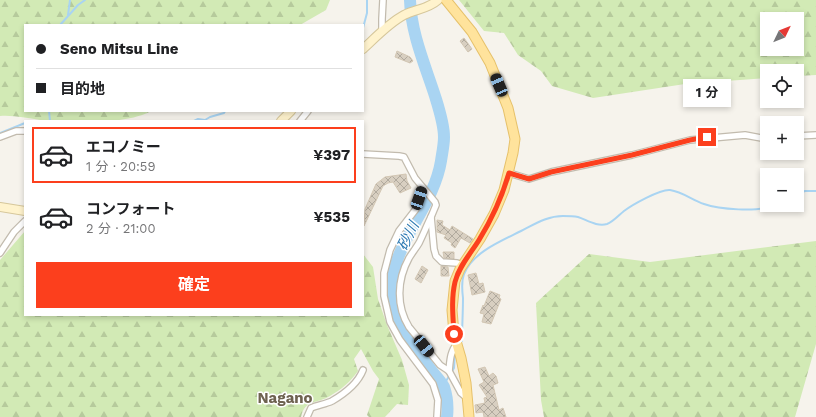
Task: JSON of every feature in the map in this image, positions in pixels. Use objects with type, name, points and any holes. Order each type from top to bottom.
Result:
[{"type":"main road","points":[[364,48],[404,15],[428,7],[438,0]]},
{"type":"main road","points":[[446,0],[466,24],[490,63],[508,108],[515,138],[514,153],[504,190],[494,214],[480,239],[462,265],[455,282],[452,310],[454,334],[461,358],[469,417]]},
{"type":"main road","points":[[282,120],[290,112]]},
{"type":"main road","points":[[0,207],[24,211]]},
{"type":"street","points":[[382,32],[383,0]]},
{"type":"street","points":[[301,120],[307,112]]},
{"type":"street","points":[[0,137],[16,131],[24,131]]},
{"type":"street","points":[[509,173],[529,179],[551,172],[632,155],[690,140],[745,135],[760,137]]},
{"type":"street","points":[[804,136],[816,135]]},
{"type":"street","points":[[364,154],[404,157],[415,178],[435,202],[436,205],[420,242],[408,259],[402,272],[399,294],[405,320],[409,327],[440,365],[449,371],[461,393],[467,399]]},
{"type":"street","points":[[423,188],[416,209],[399,231],[390,250],[384,273],[384,296],[390,322],[400,340],[432,384],[438,400],[436,417]]},
{"type":"street","points":[[431,217],[436,256],[442,262],[457,263],[462,265]]},
{"type":"street","points":[[0,253],[14,232],[24,222]]},
{"type":"street","points":[[449,371],[451,357],[454,347],[457,344]]},
{"type":"street","points":[[307,417],[312,408],[331,401],[352,387],[361,377],[363,370]]},
{"type":"green space","points":[[0,0],[330,0],[326,10],[302,24],[24,24],[24,112],[149,112],[140,116],[120,120],[40,120],[15,116],[0,116]]},
{"type":"green space","points":[[459,0],[816,0],[816,75],[804,76],[804,64],[760,64],[760,79],[685,84],[593,98],[552,86],[541,71],[518,55],[504,33],[484,31]]},
{"type":"green space","points":[[24,232],[24,316],[364,316],[364,255],[373,267],[378,299],[402,360],[409,385],[408,405],[397,404],[385,417],[369,417],[367,415],[379,379],[361,349],[354,359],[358,371],[352,379],[330,396],[305,407],[301,417],[0,417],[0,260]]},
{"type":"green space","points":[[816,241],[816,344],[795,417],[544,417],[541,400],[536,303],[589,254],[650,262]]},
{"type":"building","points":[[464,38],[472,49],[468,52],[460,41]]},
{"type":"building","points":[[397,51],[410,57],[413,61],[410,63],[395,57]]},
{"type":"building","points":[[406,174],[407,181],[411,188],[400,193],[393,182],[383,186],[364,226],[365,209],[376,184],[385,177]]},
{"type":"building","points":[[437,220],[443,221],[442,225],[450,230],[452,226],[473,239],[470,243],[461,238],[455,248],[451,245],[452,243],[444,238],[446,235],[437,232]]},
{"type":"building","points":[[443,252],[454,252],[454,259],[444,258]]},
{"type":"building","points":[[422,266],[428,270],[421,283],[415,279]]},
{"type":"building","points":[[441,266],[448,267],[449,276],[441,276]]},
{"type":"building","points":[[476,273],[479,284],[483,283],[485,292],[472,295],[468,275]]},
{"type":"building","points":[[490,291],[500,295],[499,298],[501,299],[491,324],[482,322],[484,314],[480,313]]},
{"type":"building","points":[[485,367],[489,376],[493,373],[496,376],[498,383],[493,385],[499,410],[503,408],[506,417],[484,417],[483,412],[476,413],[475,405],[485,403],[484,398],[487,397],[479,385],[484,382],[478,369]]},
{"type":"waterway","points":[[68,15],[70,0]]},
{"type":"waterway","points":[[61,24],[78,5],[85,0]]},
{"type":"waterway","points":[[364,24],[367,13],[367,0]]},
{"type":"waterway","name":"砂川","points":[[410,0],[413,25],[419,49],[440,111],[444,140],[441,161],[436,179],[429,197],[402,248],[396,265],[392,283],[393,302],[395,312],[408,338],[444,387],[447,402],[447,417]]},
{"type":"waterway","points":[[49,112],[50,120]]},
{"type":"waterway","points":[[205,120],[224,112]]},
{"type":"waterway","points":[[196,120],[205,120]]},
{"type":"waterway","points":[[0,133],[24,123]]},
{"type":"waterway","points":[[462,341],[462,283],[468,266],[488,248],[541,221],[557,216],[570,216],[603,225],[614,220],[639,201],[665,190],[679,192],[710,206],[748,210],[760,208]]},
{"type":"waterway","points":[[804,191],[816,191]]},
{"type":"waterway","points":[[443,386],[454,368],[455,352]]},
{"type":"district","name":"Nagano","points":[[285,398]]},
{"type":"route","points":[[454,334],[452,310],[455,282],[460,269],[480,239],[494,214],[509,173],[529,179],[551,172],[707,137]]}]
